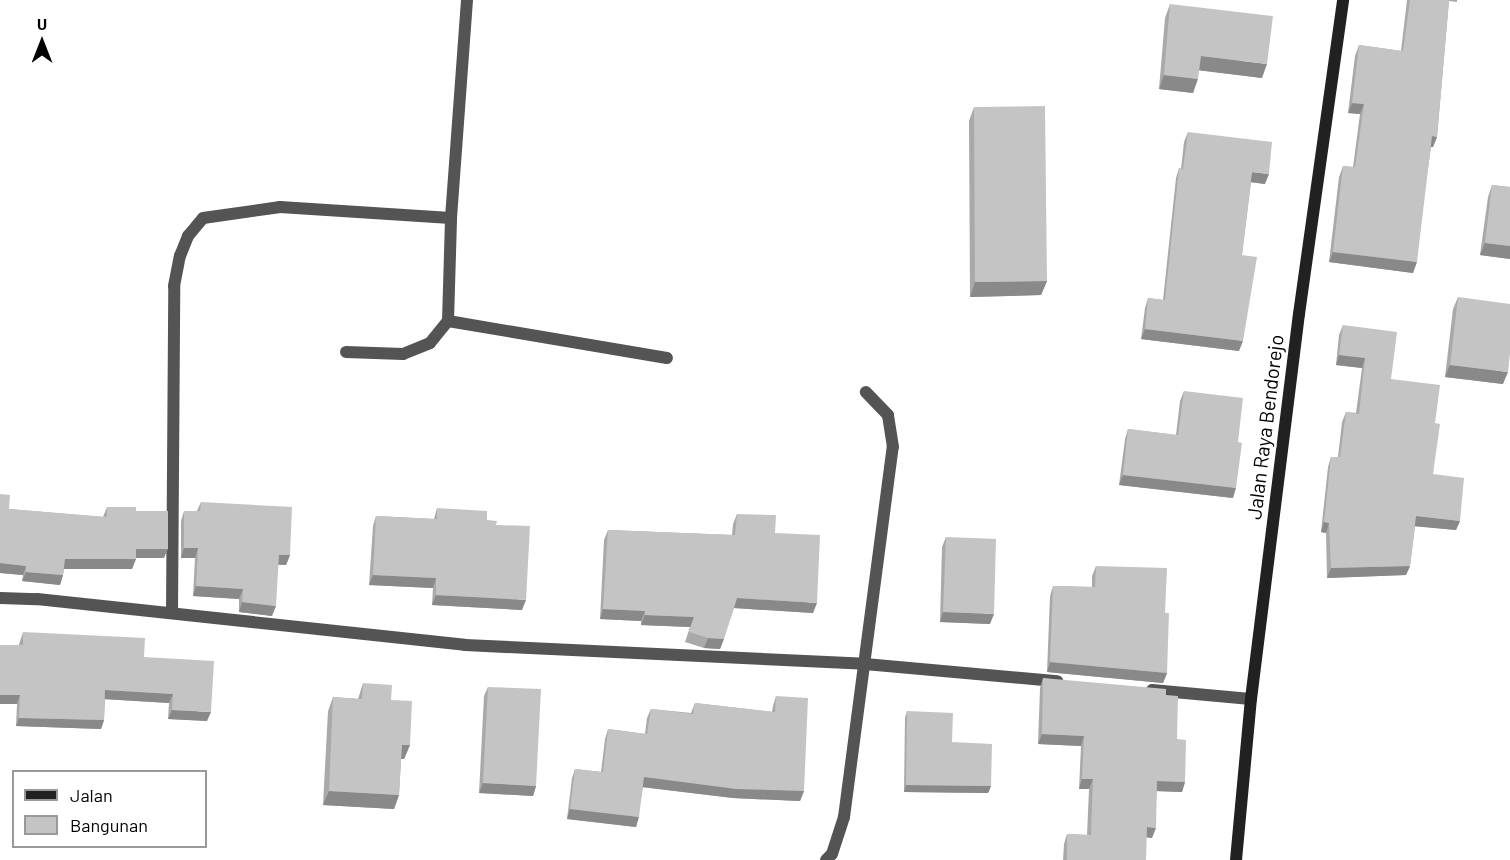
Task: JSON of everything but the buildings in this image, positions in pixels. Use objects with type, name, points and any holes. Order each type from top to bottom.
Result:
[{"type":"main road","name":"Jalan Raya Bendorejo","points":[[1236,860],[1251,699],[1299,314],[1343,0]]},
{"type":"street","points":[[346,352],[403,354],[430,343],[448,321],[451,218],[467,0]]},
{"type":"street","points":[[172,614],[174,286],[180,256],[188,236],[203,218],[280,207],[451,218]]},
{"type":"street","points":[[448,321],[667,358]]},
{"type":"street","points":[[826,860],[832,854],[844,818],[893,447],[888,415],[866,392]]},
{"type":"street","points":[[0,598],[465,645],[865,664],[1075,683]]},
{"type":"street","points":[[1134,688],[1251,699]]}]
